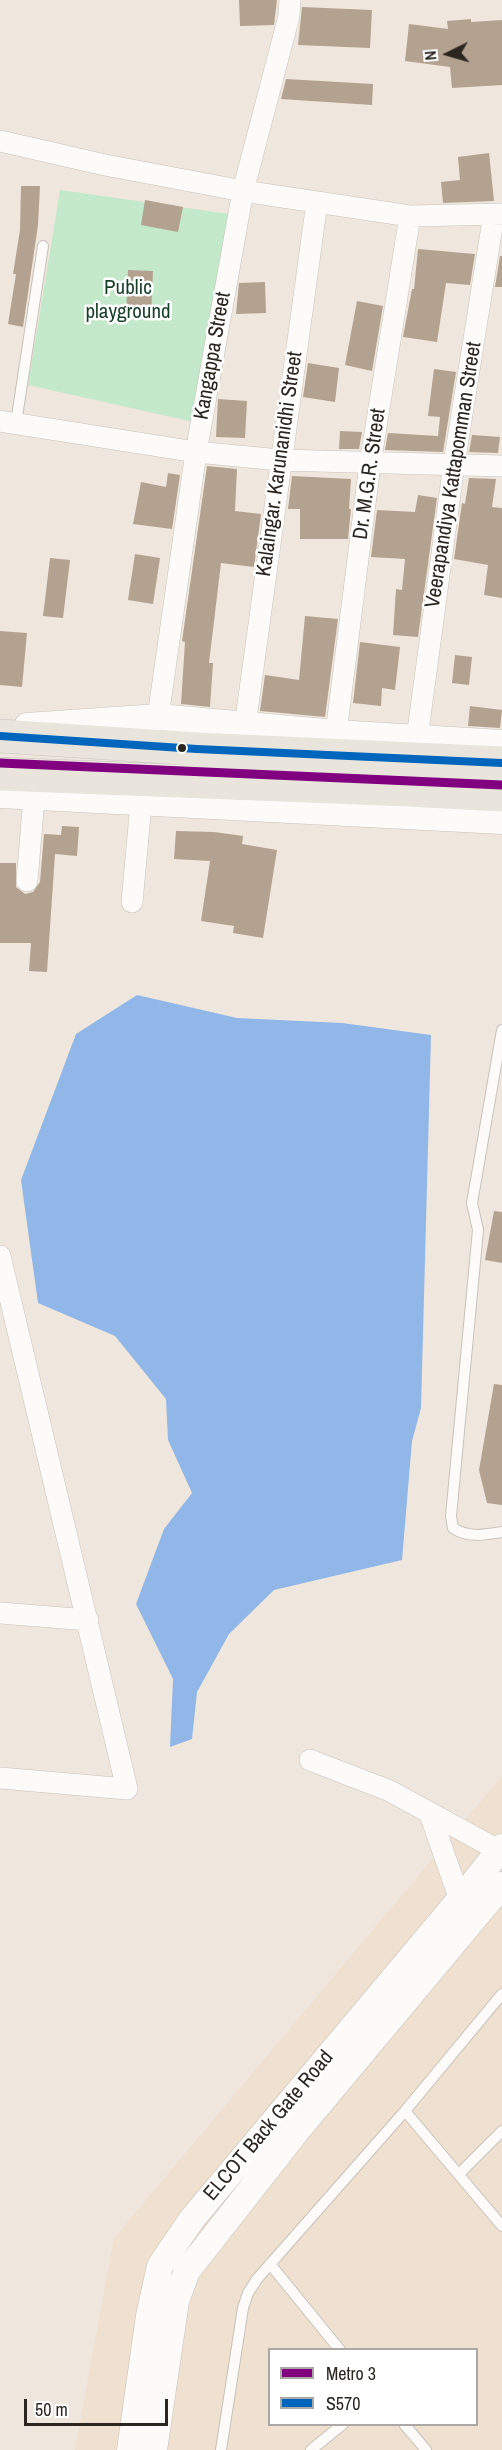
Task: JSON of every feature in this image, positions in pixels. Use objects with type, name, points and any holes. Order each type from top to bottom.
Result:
[{"type":"main road","points":[[0,736],[197,749],[415,747],[502,763]]},
{"type":"main road","points":[[0,774],[372,801],[502,795]]},
{"type":"street","name":"Kangappa Street","points":[[158,717],[196,452],[243,191],[289,16],[290,0]]},
{"type":"street","points":[[0,141],[105,165],[243,191],[410,216],[498,214]]},
{"type":"street","name":"Kalaingar. Karunanidhi Street","points":[[245,726],[317,202]]},
{"type":"street","name":"Veerapandiya Kattapomman Street","points":[[415,747],[454,464],[498,214]]},
{"type":"street","name":"Dr. M.G.R. Street","points":[[336,733],[370,464],[410,216]]},
{"type":"street","points":[[8,422],[196,452],[280,460],[502,466]]},
{"type":"street","points":[[0,728],[158,717],[336,733],[415,747],[502,743]]},
{"type":"street","points":[[0,795],[141,804],[372,801],[502,820]]},
{"type":"street","points":[[27,881],[34,797]]},
{"type":"street","points":[[132,902],[141,804]]},
{"type":"street","points":[[0,1256],[9,1326],[88,1620],[127,1789],[0,1778]]},
{"type":"street","points":[[0,1613],[88,1620]]},
{"type":"street","points":[[310,1760],[390,1791],[430,1814],[500,1848]]},
{"type":"street","points":[[430,1814],[459,1900]]},
{"type":"street","name":"ELCOT Back Gate Road","points":[[154,2450],[156,2359],[149,2316],[160,2266],[192,2219],[500,1848]]},
{"type":"street","name":"ELCOT Back Gate Road","points":[[130,2450],[156,2359],[187,2271],[304,2123],[502,1885]]},
{"type":"lane","points":[[8,422],[43,246]]},
{"type":"lane","points":[[502,1030],[472,1203],[477,1230],[451,1516],[453,1528],[462,1534],[502,1532]]},
{"type":"lane","points":[[221,2450],[243,2308],[248,2292],[405,2111],[502,1994]]},
{"type":"lane","points":[[405,2111],[502,2226]]},
{"type":"lane","points":[[459,2174],[502,2131]]},
{"type":"lane","points":[[270,2264],[339,2348]]},
{"type":"lane","points":[[311,2450],[341,2426]]},
{"type":"lane","points":[[406,2426],[426,2450]]},
{"type":"shaded area","points":[[502,1776],[502,2450],[75,2450],[114,2238]]},
{"type":"green space","name":"Public playground","points":[[60,190],[229,214],[194,422],[28,385]]},
{"type":"water","points":[[137,995],[237,1018],[342,1023],[431,1035],[421,1408],[412,1441],[402,1560],[274,1590],[229,1634],[197,1692],[192,1739],[170,1747],[173,1679],[136,1604],[164,1529],[192,1493],[168,1440],[166,1399],[115,1336],[38,1303],[21,1180],[76,1034]]},
{"type":"building","points":[[239,0],[277,0],[274,25],[240,26]]},
{"type":"building","points":[[302,7],[372,10],[370,48],[298,45]]},
{"type":"building","points":[[471,19],[471,22],[502,20],[502,85],[452,88],[450,67],[405,61],[409,24],[448,29],[447,21]]},
{"type":"building","points":[[286,79],[373,84],[372,105],[281,99]]},
{"type":"building","points":[[489,153],[494,201],[443,203],[441,182],[460,180],[458,157]]},
{"type":"building","points":[[21,186],[40,186],[38,225],[23,327],[8,324],[16,274],[13,274],[20,230]]},
{"type":"building","points":[[145,200],[183,207],[178,232],[141,225]]},
{"type":"building","points":[[418,249],[475,254],[470,285],[446,283],[437,342],[403,337],[412,289],[414,289]]},
{"type":"building","points":[[500,256],[502,256],[502,287],[495,287]]},
{"type":"building","points":[[128,270],[153,271],[151,317],[126,316]]},
{"type":"building","points":[[265,282],[266,313],[236,314],[239,283]]},
{"type":"building","points":[[357,301],[383,306],[372,371],[345,365]]},
{"type":"building","points":[[308,363],[339,368],[335,402],[303,397]]},
{"type":"building","points":[[434,369],[456,372],[443,452],[385,450],[388,433],[438,436],[440,417],[428,416]]},
{"type":"building","points":[[218,399],[247,401],[245,438],[216,437]]},
{"type":"building","points":[[340,431],[362,432],[359,449],[339,449]]},
{"type":"building","points":[[472,435],[500,437],[498,453],[469,452]]},
{"type":"building","points":[[207,466],[237,469],[235,511],[261,514],[254,567],[221,563],[209,663],[213,663],[210,707],[181,704],[185,642],[182,641]]},
{"type":"building","points":[[168,473],[180,475],[172,529],[133,524],[141,482],[166,487]]},
{"type":"building","points":[[292,476],[351,479],[348,539],[300,539],[300,509],[288,509]]},
{"type":"building","points":[[469,478],[496,479],[492,507],[502,508],[502,598],[484,595],[488,565],[454,559],[462,503],[465,504]]},
{"type":"building","points":[[418,495],[437,498],[418,637],[393,635],[396,589],[402,590],[405,559],[371,557],[377,510],[415,512]]},
{"type":"building","points":[[135,554],[160,558],[153,604],[128,600]]},
{"type":"building","points":[[50,558],[70,560],[63,618],[43,616]]},
{"type":"building","points":[[305,616],[338,619],[325,717],[260,711],[265,675],[299,680]]},
{"type":"building","points":[[0,631],[27,633],[22,687],[0,685]]},
{"type":"building","points":[[360,642],[400,647],[395,690],[382,688],[381,706],[353,703]]},
{"type":"building","points":[[455,655],[472,657],[469,685],[452,683]]},
{"type":"building","points":[[470,706],[502,710],[500,728],[468,726]]},
{"type":"building","points":[[62,826],[79,827],[77,856],[55,854],[47,972],[29,971],[31,943],[0,943],[0,863],[16,863],[16,887],[25,894],[33,892],[40,882],[44,834],[61,835]]},
{"type":"building","points":[[176,831],[214,832],[243,836],[242,844],[277,850],[263,938],[233,933],[234,926],[201,921],[210,861],[174,859]]},
{"type":"building","points":[[494,1211],[502,1212],[502,1263],[485,1260]]},
{"type":"building","points":[[494,1384],[502,1385],[502,1505],[487,1503],[479,1470]]},
{"type":"metro line","name":"3","points":[[0,763],[502,785]]},
{"type":"transit line","name":"S570","points":[[0,736],[197,749],[502,763]]}]
